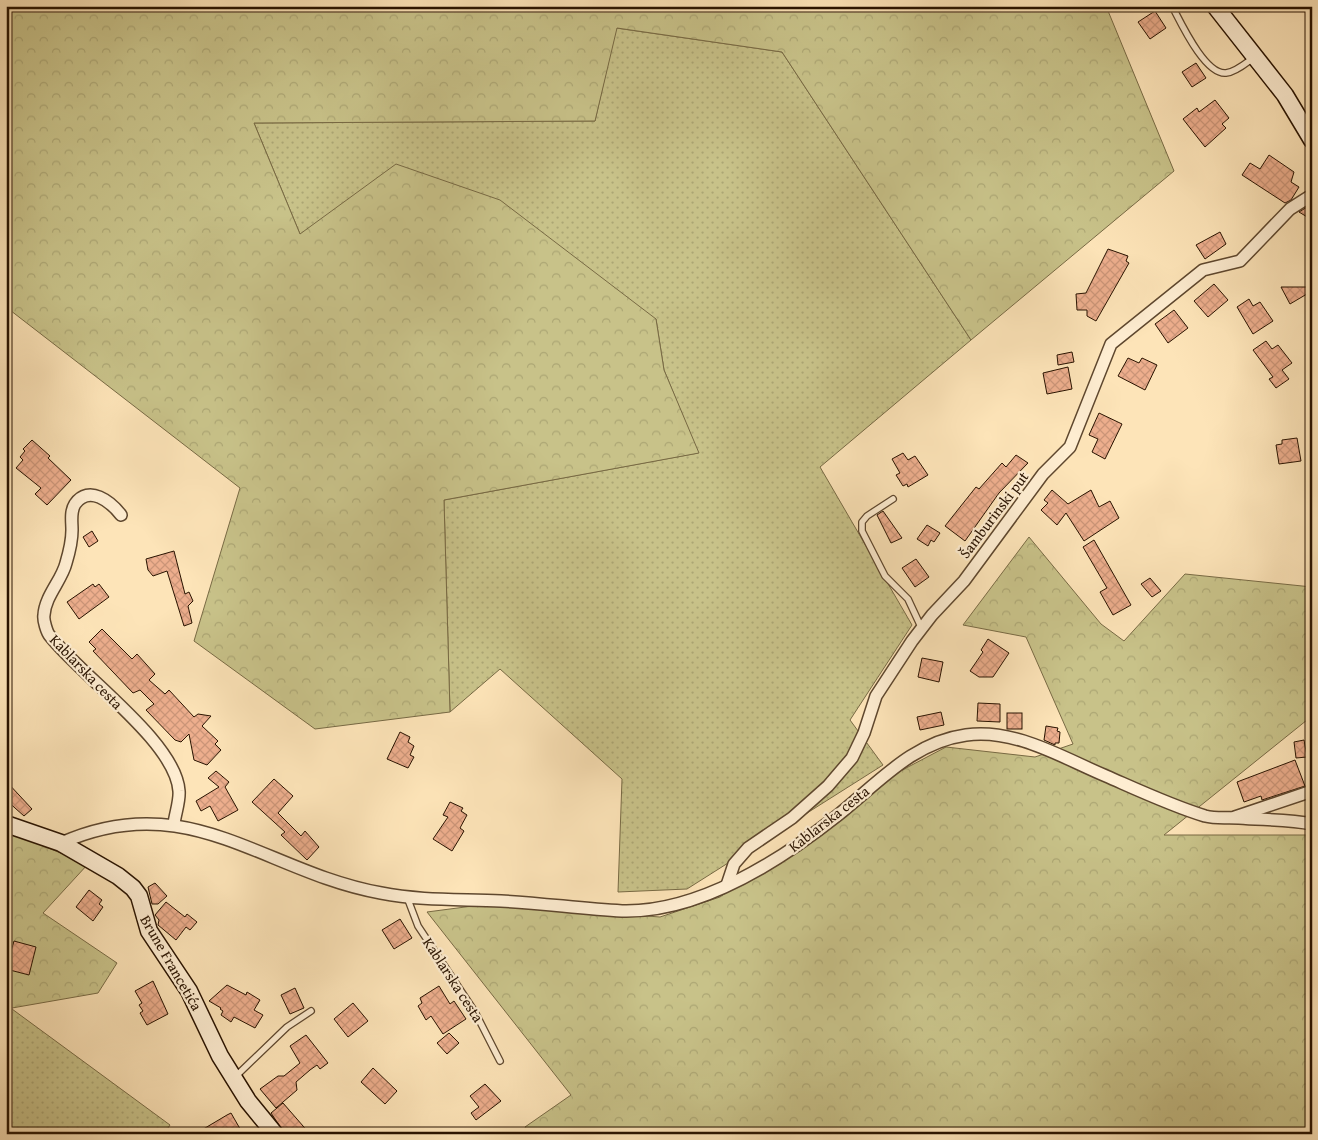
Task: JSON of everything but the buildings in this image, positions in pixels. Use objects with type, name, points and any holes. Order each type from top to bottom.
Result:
[{"type":"street","points":[[1215,6],[1285,95],[1312,140]]},
{"type":"street","name":"Šamburinski put","points":[[727,885],[734,864],[748,848],[792,818],[828,786],[852,758],[864,733],[876,696],[922,629],[964,581],[1044,474],[1070,447],[1111,344],[1203,270],[1240,261],[1290,209],[1312,195]]},
{"type":"street","name":"Kablarska cesta","points":[[121,516],[115,507],[100,496],[81,498],[75,504],[71,516],[72,530],[66,566],[54,586],[44,615],[48,635],[107,692],[169,759],[179,790],[174,824]]},
{"type":"street","name":"Kablarska cesta","points":[[61,843],[91,831],[126,826],[174,824],[228,838],[346,885],[406,897],[622,911],[654,910],[682,903],[727,885],[772,862],[837,816],[886,774],[916,752],[938,741],[968,734],[1020,741],[1052,752],[1206,816],[1310,823]]},
{"type":"street","name":"Kablarska cesta","points":[[1235,817],[1312,791]]},
{"type":"street","points":[[6,824],[61,843]]},
{"type":"street","name":"Brune Francetića","points":[[61,843],[118,876],[134,889],[139,896],[141,910],[149,930],[189,991],[220,1056],[248,1102],[275,1134]]},
{"type":"lane","points":[[1172,6],[1200,55],[1218,71],[1226,73],[1234,70],[1255,57]]},
{"type":"lane","points":[[893,499],[867,516],[862,522],[862,531],[885,576],[908,599],[922,629]]},
{"type":"lane","name":"Kablarska cesta","points":[[1310,823],[1312,807]]},
{"type":"lane","name":"Kablarska cesta","points":[[406,897],[418,926],[475,1012],[500,1061]]},
{"type":"lane","points":[[234,1079],[288,1027],[311,1011]]},
{"type":"green space","points":[[6,6],[1106,6],[1174,171],[971,340],[782,52],[617,28],[595,121],[254,123],[300,234],[396,164],[500,200],[656,319],[664,370],[699,453],[444,500],[450,712],[315,729],[194,641],[240,488],[6,307]]},
{"type":"green space","points":[[616,28],[782,52],[971,340],[820,467],[912,625],[850,720],[883,765],[687,889],[618,892],[622,779],[500,669],[450,712],[444,500],[698,453],[664,370],[656,319],[300,234],[254,123],[595,121]]},
{"type":"green space","points":[[1029,537],[1101,624],[1124,641],[1185,574],[1312,587],[1312,716],[1164,835],[1312,835],[1312,1134],[529,1134],[525,1127],[571,1095],[427,912],[488,904],[660,917],[720,897],[891,776],[946,747],[1035,757],[1073,744],[1026,637],[963,625]]},
{"type":"green space","points":[[6,831],[88,864],[43,913],[117,963],[98,993],[12,1008],[6,1017]]},
{"type":"green space","points":[[12,1009],[170,1125],[164,1134],[6,1134],[6,1017]]}]
